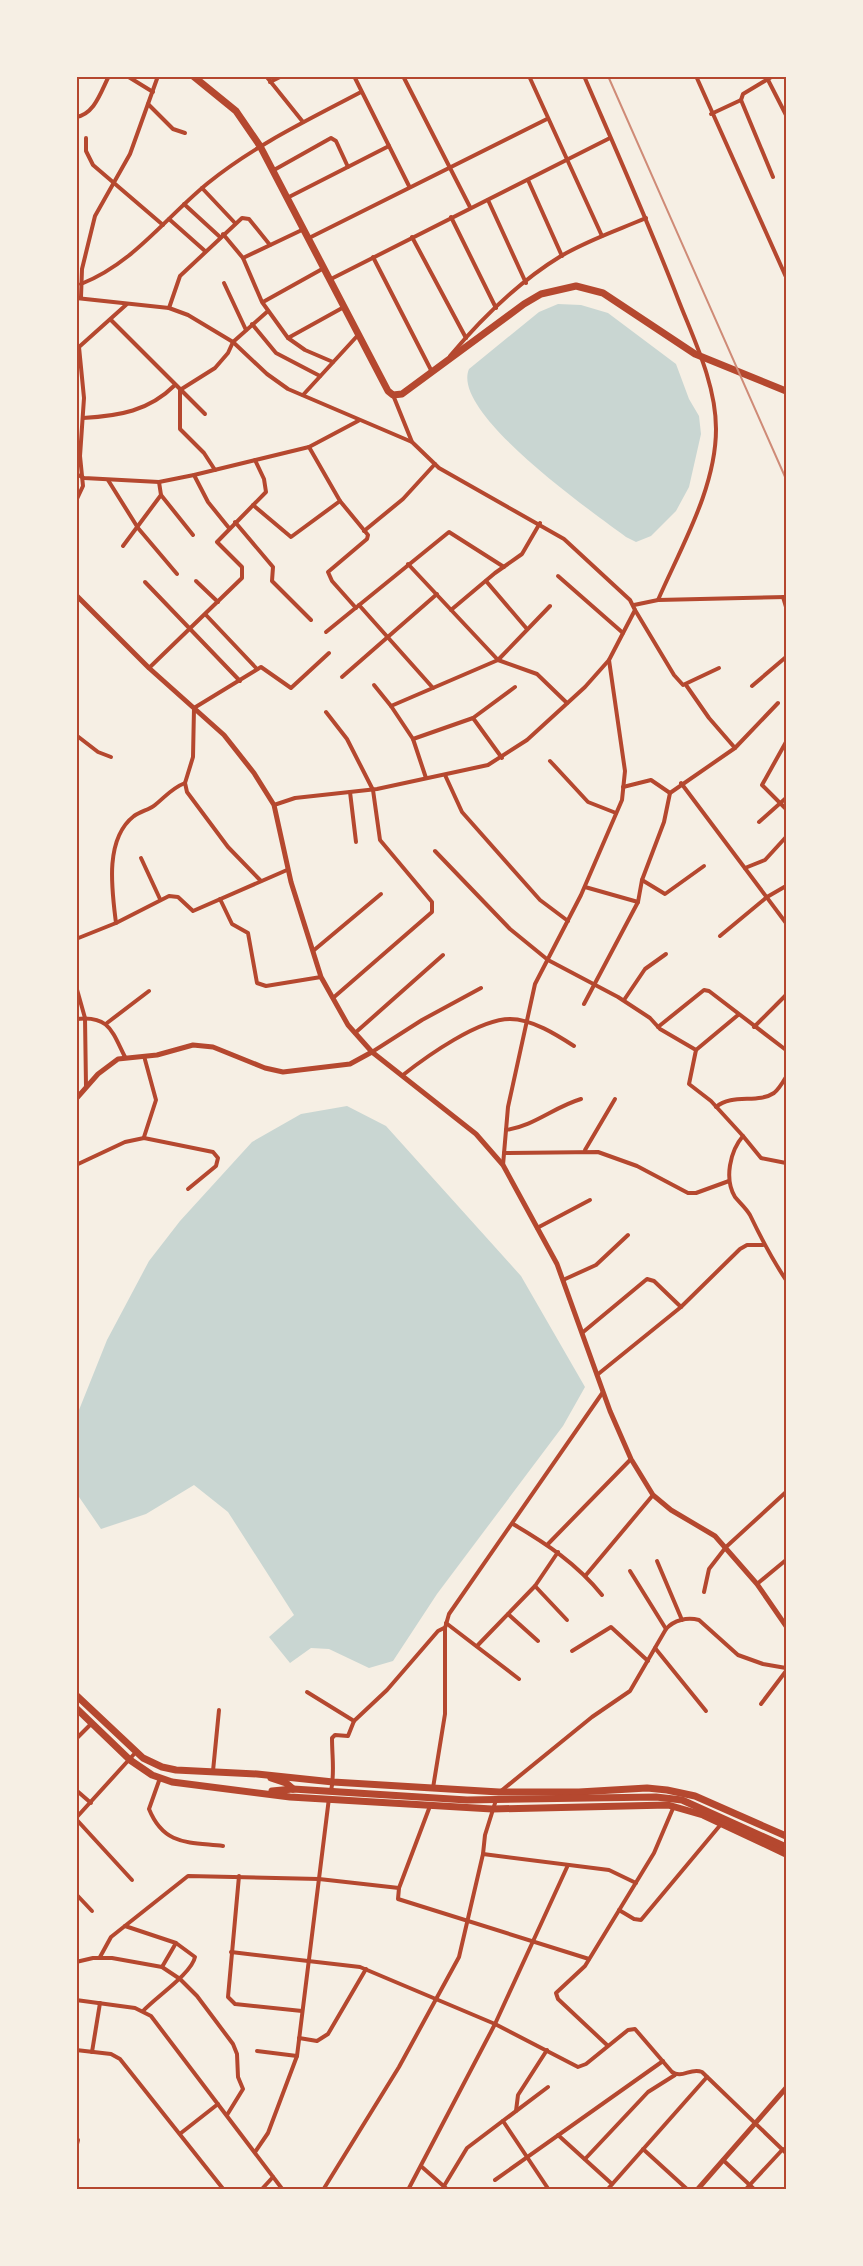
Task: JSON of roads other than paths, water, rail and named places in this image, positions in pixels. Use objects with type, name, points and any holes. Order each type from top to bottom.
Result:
[{"type":"main road","points":[[193,76],[236,111],[260,146],[388,391],[393,395],[402,394],[431,370],[524,304],[556,291],[576,286],[603,293],[695,354],[786,391]]},
{"type":"main road","points":[[76,1695],[136,1752],[162,1767],[257,1773],[333,1782],[499,1792],[579,1792],[647,1788],[667,1790],[695,1796],[786,1836]]},
{"type":"main road","points":[[76,1708],[130,1760],[160,1778],[254,1792],[492,1809],[675,1806],[722,1823],[786,1854]]},
{"type":"main road","points":[[257,1773],[286,1783],[293,1789]]},
{"type":"main road","points":[[254,1792],[293,1789],[467,1800],[674,1799],[699,1806],[786,1847]]},
{"type":"street","points":[[76,117],[88,113],[94,106],[109,76]]},
{"type":"street","points":[[127,76],[153,92]]},
{"type":"street","points":[[158,76],[130,154],[95,216],[79,298],[169,308],[203,323],[233,342],[279,383],[412,442],[435,464],[564,539],[634,605],[674,675],[679,682],[686,685],[709,718],[735,748]]},
{"type":"street","points":[[266,76],[303,122]]},
{"type":"street","points":[[270,82],[282,76]]},
{"type":"street","points":[[354,76],[409,186]]},
{"type":"street","points":[[403,76],[470,207]]},
{"type":"street","points":[[529,76],[602,236]]},
{"type":"street","points":[[584,76],[646,218],[714,398],[716,431],[708,482],[658,600]]},
{"type":"street","points":[[696,76],[786,278]]},
{"type":"street","points":[[772,76],[743,94],[741,100],[773,177]]},
{"type":"street","points":[[766,78],[786,115]]},
{"type":"street","points":[[81,284],[105,275],[120,265],[202,188],[260,146],[361,92]]},
{"type":"street","points":[[711,114],[741,100]]},
{"type":"street","points":[[148,104],[173,129],[185,133]]},
{"type":"street","points":[[309,238],[547,119]]},
{"type":"street","points":[[86,138],[88,158],[134,202],[163,225]]},
{"type":"street","points":[[273,171],[331,138],[336,141],[348,166]]},
{"type":"street","points":[[331,279],[610,138]]},
{"type":"street","points":[[287,198],[389,146]]},
{"type":"street","points":[[528,180],[562,256]]},
{"type":"street","points":[[202,188],[235,223]]},
{"type":"street","points":[[488,200],[526,283]]},
{"type":"street","points":[[184,204],[222,236],[243,258],[262,303],[288,338],[305,350],[333,362]]},
{"type":"street","points":[[451,217],[496,308]]},
{"type":"street","points":[[169,308],[180,276],[242,218],[249,219],[270,245]]},
{"type":"street","points":[[446,361],[496,308],[562,256],[646,218]]},
{"type":"street","points":[[169,219],[205,251]]},
{"type":"street","points":[[243,258],[304,228]]},
{"type":"street","points":[[412,237],[466,338]]},
{"type":"street","points":[[373,257],[431,370]]},
{"type":"street","points":[[262,303],[325,267]]},
{"type":"street","points":[[224,283],[246,330]]},
{"type":"street","points":[[76,501],[84,478],[80,456],[83,388],[79,347],[88,336],[111,320],[127,304]]},
{"type":"street","points":[[288,338],[345,306]]},
{"type":"street","points":[[180,390],[215,368],[228,353],[233,342],[267,310]]},
{"type":"street","points":[[111,320],[205,414]]},
{"type":"street","points":[[252,324],[276,353],[321,376]]},
{"type":"street","points":[[303,395],[360,334]]},
{"type":"street","points":[[83,418],[139,410],[159,400],[176,385]]},
{"type":"street","points":[[76,394],[83,388]]},
{"type":"street","points":[[180,390],[180,429],[204,453],[215,470]]},
{"type":"street","points":[[393,395],[412,442]]},
{"type":"street","points":[[76,474],[84,478],[159,482],[309,447],[359,420]]},
{"type":"street","points":[[309,447],[340,501],[364,531],[367,539],[330,570],[328,576],[433,688]]},
{"type":"street","points":[[149,668],[206,615],[243,575],[242,567],[218,545],[219,538],[263,496],[266,486],[255,460]]},
{"type":"street","points":[[364,531],[404,499],[435,464]]},
{"type":"street","points":[[194,475],[208,502],[229,528]]},
{"type":"street","points":[[107,479],[138,528],[177,573]]},
{"type":"street","points":[[159,482],[160,495],[193,535]]},
{"type":"street","points":[[123,546],[160,495]]},
{"type":"street","points":[[253,505],[291,537],[340,501]]},
{"type":"street","points":[[235,522],[273,567],[272,581],[310,620]]},
{"type":"street","points":[[451,610],[522,554],[540,523]]},
{"type":"street","points":[[326,633],[408,564],[451,532],[504,567]]},
{"type":"street","points":[[408,564],[498,660],[537,674],[567,703]]},
{"type":"street","points":[[558,576],[623,633]]},
{"type":"street","points":[[196,581],[218,602]]},
{"type":"street","points":[[486,581],[527,629]]},
{"type":"street","points":[[144,582],[240,681]]},
{"type":"street","points":[[342,677],[437,594]]},
{"type":"street","points":[[76,595],[149,668],[224,735],[254,773],[274,805],[287,870],[321,977],[333,998],[355,1033],[372,1052],[476,1134],[503,1165],[563,1280],[603,1392],[631,1459],[652,1495],[671,1510],[708,1530],[726,1547],[758,1584],[786,1623]]},
{"type":"street","points":[[634,605],[658,600],[785,597],[786,607]]},
{"type":"street","points":[[391,706],[498,660],[550,606]]},
{"type":"street","points":[[274,805],[295,798],[373,790],[488,765],[502,758],[567,703],[609,660],[635,610]]},
{"type":"street","points":[[206,615],[256,669]]},
{"type":"street","points":[[194,708],[256,669],[265,668],[291,688],[329,653]]},
{"type":"street","points":[[752,686],[786,657]]},
{"type":"street","points":[[503,1165],[508,1107],[535,984],[585,887],[616,813],[623,787],[625,771],[609,660]]},
{"type":"street","points":[[686,685],[719,668]]},
{"type":"street","points":[[374,685],[413,738],[426,778]]},
{"type":"street","points":[[413,738],[473,718],[515,687]]},
{"type":"street","points":[[584,1004],[638,902],[642,880],[664,822],[670,793],[681,783],[735,748],[778,703]]},
{"type":"street","points":[[194,708],[193,757],[185,783],[190,799],[228,847],[260,880]]},
{"type":"street","points":[[326,712],[346,739],[373,790],[380,840],[432,902],[433,908],[432,912],[333,998]]},
{"type":"street","points":[[473,718],[502,758]]},
{"type":"street","points":[[76,735],[98,752],[111,757]]},
{"type":"street","points":[[786,742],[762,784],[786,809]]},
{"type":"street","points":[[550,761],[588,801],[616,813]]},
{"type":"street","points":[[445,775],[462,812],[540,900],[568,921]]},
{"type":"street","points":[[623,787],[651,780],[670,793]]},
{"type":"street","points":[[116,923],[113,866],[117,843],[123,829],[135,815],[153,806],[174,787],[185,783]]},
{"type":"street","points":[[681,783],[786,923]]},
{"type":"street","points":[[350,792],[356,842]]},
{"type":"street","points":[[759,822],[786,798]]},
{"type":"street","points":[[746,868],[765,860],[786,837]]},
{"type":"street","points":[[435,850],[510,929],[548,960],[624,1000],[650,1018],[658,1027],[696,1050]]},
{"type":"street","points":[[141,858],[160,899]]},
{"type":"street","points":[[642,880],[665,894],[704,866]]},
{"type":"street","points":[[76,939],[116,923],[169,896],[178,897],[193,911],[287,870]]},
{"type":"street","points":[[720,936],[767,897],[786,886]]},
{"type":"street","points":[[585,887],[638,902]]},
{"type":"street","points":[[313,951],[381,894]]},
{"type":"street","points":[[220,899],[232,924],[248,933],[257,983],[266,986],[321,977]]},
{"type":"street","points":[[624,1000],[645,969],[666,954]]},
{"type":"street","points":[[355,1033],[443,955]]},
{"type":"street","points":[[76,986],[86,1018],[86,1086]]},
{"type":"street","points":[[76,1099],[108,1065],[125,1057],[200,1044],[265,1068],[283,1072],[350,1064],[481,988]]},
{"type":"street","points":[[658,1027],[704,990],[786,1050]]},
{"type":"street","points":[[107,1023],[149,991]]},
{"type":"street","points":[[754,1027],[786,995]]},
{"type":"street","points":[[738,1015],[696,1050],[689,1084],[716,1107],[761,1158],[786,1163]]},
{"type":"street","points":[[76,1019],[86,1018],[107,1023],[125,1057]]},
{"type":"street","points":[[403,1076],[446,1044],[493,1022],[510,1019],[527,1022],[555,1034],[574,1046]]},
{"type":"street","points":[[144,1055],[156,1100],[144,1138]]},
{"type":"street","points":[[716,1107],[720,1103],[774,1093],[786,1077]]},
{"type":"street","points":[[506,1130],[527,1126],[568,1103],[581,1099]]},
{"type":"street","points":[[585,1150],[615,1100]]},
{"type":"street","points":[[743,1136],[734,1148],[729,1181],[736,1197],[748,1211],[763,1245],[786,1280]]},
{"type":"street","points":[[76,1165],[125,1142],[144,1138],[183,1148],[209,1151],[217,1155],[216,1166],[188,1189]]},
{"type":"street","points":[[504,1153],[585,1150],[607,1154],[637,1166],[688,1192],[696,1193],[729,1181]]},
{"type":"street","points":[[537,1228],[590,1200]]},
{"type":"street","points":[[563,1280],[596,1265],[628,1235]]},
{"type":"street","points":[[597,1375],[681,1307],[740,1249],[747,1245],[763,1245]]},
{"type":"street","points":[[582,1333],[647,1279],[654,1281],[681,1307]]},
{"type":"street","points":[[255,2152],[267,2133],[297,2056],[329,1798],[333,1782],[332,1738],[335,1735],[348,1736],[354,1721],[387,1690],[445,1625],[603,1392]]},
{"type":"street","points":[[548,1544],[631,1459]]},
{"type":"street","points":[[704,1592],[709,1569],[726,1547],[786,1492]]},
{"type":"street","points":[[586,1575],[652,1495]]},
{"type":"street","points":[[513,1524],[548,1544],[586,1575],[602,1595]]},
{"type":"street","points":[[477,1646],[535,1586],[558,1552]]},
{"type":"street","points":[[758,1584],[786,1560]]},
{"type":"street","points":[[657,1561],[682,1620]]},
{"type":"street","points":[[630,1571],[666,1629]]},
{"type":"street","points":[[535,1586],[567,1620]]},
{"type":"street","points":[[508,1614],[538,1641]]},
{"type":"street","points":[[323,2190],[399,2067],[459,1957],[469,1921],[485,1835],[499,1792],[592,1717],[625,1695],[666,1629],[682,1620],[694,1618],[705,1623],[746,1659],[786,1669],[761,1704]]},
{"type":"street","points":[[445,1625],[477,1646],[519,1679]]},
{"type":"street","points":[[434,1788],[445,1714],[445,1625]]},
{"type":"street","points":[[572,1651],[611,1627],[648,1661]]},
{"type":"street","points":[[656,1648],[706,1711]]},
{"type":"street","points":[[308,1692],[354,1721]]},
{"type":"street","points":[[213,1771],[219,1710]]},
{"type":"street","points":[[76,1739],[92,1723]]},
{"type":"street","points":[[132,1880],[76,1819],[136,1752]]},
{"type":"street","points":[[160,1778],[149,1809],[163,1833],[176,1840],[223,1846]]},
{"type":"street","points":[[76,1790],[91,1803]]},
{"type":"street","points":[[431,1805],[399,1888],[397,1895],[401,1902],[589,1959]]},
{"type":"street","points":[[608,2045],[555,1995],[579,1973],[589,1959],[657,1846],[675,1806]]},
{"type":"street","points":[[619,1910],[634,1919],[641,1920],[722,1823]]},
{"type":"street","points":[[483,1854],[617,1873],[636,1883]]},
{"type":"street","points":[[408,2190],[422,2168],[495,2024],[568,1865]]},
{"type":"street","points":[[100,1957],[111,1937],[124,1925],[188,1876],[319,1879],[399,1888]]},
{"type":"street","points":[[239,1876],[227,1993],[231,2002],[302,2011]]},
{"type":"street","points":[[76,1894],[92,1911]]},
{"type":"street","points":[[124,1925],[176,1943],[193,1953],[196,1960],[180,1979],[159,1994],[143,2011]]},
{"type":"street","points":[[162,1967],[176,1943]]},
{"type":"street","points":[[231,1952],[350,1965],[366,1970],[495,2024],[578,2067],[586,2064],[628,2030],[635,2029],[675,2074]]},
{"type":"street","points":[[76,1962],[100,1957],[162,1967],[180,1979],[196,1996],[236,2049],[236,2070],[243,2089],[227,2115]]},
{"type":"street","points":[[299,2038],[317,2041],[325,2037],[366,1970]]},
{"type":"street","points":[[76,2000],[143,2011],[159,2024],[283,2190]]},
{"type":"street","points":[[92,2052],[100,2003]]},
{"type":"street","points":[[76,2050],[120,2059],[224,2190]]},
{"type":"street","points":[[516,2111],[518,2095],[547,2050]]},
{"type":"street","points":[[257,2051],[297,2056]]},
{"type":"street","points":[[495,2180],[663,2061]]},
{"type":"street","points":[[585,2159],[648,2092],[675,2074],[698,2070],[757,2122],[785,2151],[745,2190]]},
{"type":"street","points":[[607,2190],[707,2077]]},
{"type":"street","points":[[422,2168],[446,2188],[467,2148],[549,2087]]},
{"type":"street","points":[[697,2190],[786,2088]]},
{"type":"street","points":[[181,2133],[218,2103]]},
{"type":"street","points":[[503,2121],[549,2190]]},
{"type":"street","points":[[558,2135],[612,2184]]},
{"type":"street","points":[[76,2148],[78,2140]]},
{"type":"street","points":[[643,2149],[688,2190]]},
{"type":"street","points":[[723,2160],[755,2190]]},
{"type":"street","points":[[261,2190],[273,2177]]},
{"type":"railway","points":[[608,76],[786,479]]}]
